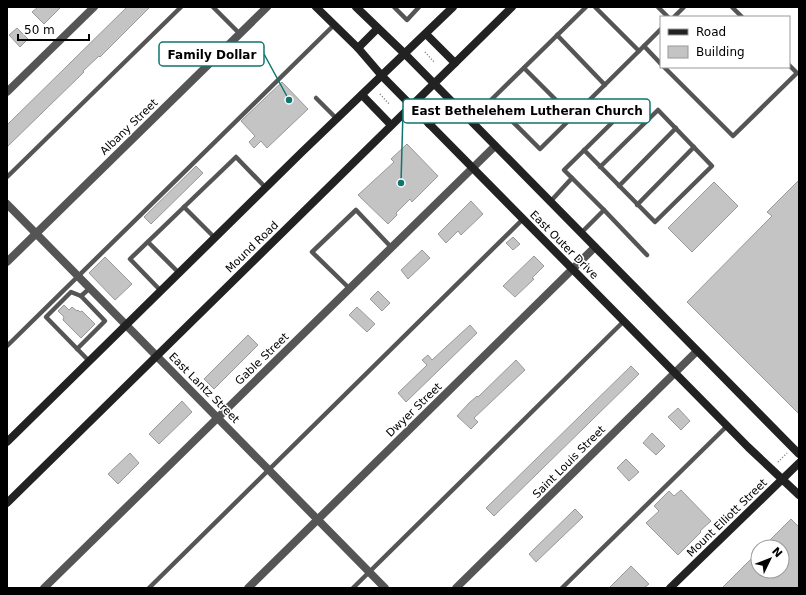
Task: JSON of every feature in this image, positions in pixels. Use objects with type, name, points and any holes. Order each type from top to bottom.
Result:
[{"type":"main road","name":"East Outer Drive","points":[[316,7],[358,48],[411,106],[727,426],[799,495]]},
{"type":"main road","name":"East Outer Drive","points":[[356,7],[377,29],[405,54],[799,454]]},
{"type":"main road","points":[[7,442],[453,7]]},
{"type":"main road","points":[[501,7],[511,8]]},
{"type":"main road","name":"Mound Road","points":[[7,503],[511,8]]},
{"type":"main road","points":[[358,48],[377,29]]},
{"type":"main road","points":[[426,34],[455,63]]},
{"type":"main road","points":[[362,95],[391,125]]},
{"type":"main road","points":[[429,124],[452,102]]},
{"type":"main road","name":"Mount Elliott Street","points":[[670,588],[799,463]]},
{"type":"street","points":[[7,92],[94,7]]},
{"type":"street","name":"Albany Street","points":[[7,262],[267,7]]},
{"type":"street","name":"Gable Street","points":[[44,588],[495,146]]},
{"type":"street","name":"East Lantz Street","points":[[7,204],[385,588]]},
{"type":"street","name":"Dwyer Street","points":[[248,588],[595,247]]},
{"type":"street","name":"Saint Louis Street","points":[[456,588],[697,351]]},
{"type":"lane","points":[[7,177],[181,7]]},
{"type":"lane","points":[[213,7],[240,34]]},
{"type":"lane","points":[[394,7],[407,20],[419,7]]},
{"type":"lane","points":[[586,7],[491,100],[540,149],[660,30]]},
{"type":"lane","points":[[595,7],[639,51]]},
{"type":"lane","points":[[658,7],[667,16]]},
{"type":"lane","points":[[675,16],[684,7]]},
{"type":"lane","points":[[732,7],[741,16]]},
{"type":"lane","points":[[7,346],[291,71],[334,25]]},
{"type":"lane","points":[[557,35],[605,85]]},
{"type":"lane","points":[[644,46],[660,63]]},
{"type":"lane","points":[[665,68],[733,136],[798,72],[790,66]]},
{"type":"lane","points":[[524,68],[573,117]]},
{"type":"lane","points":[[316,98],[337,119]]},
{"type":"lane","points":[[633,102],[564,170],[647,255]]},
{"type":"lane","points":[[584,150],[600,167],[655,222],[712,166],[658,110],[600,167]]},
{"type":"lane","points":[[619,186],[676,128]]},
{"type":"lane","points":[[637,204],[694,147]]},
{"type":"lane","points":[[161,291],[130,259],[236,157],[266,188]]},
{"type":"lane","points":[[550,202],[572,178]]},
{"type":"lane","points":[[184,207],[215,238]]},
{"type":"lane","points":[[349,288],[312,252],[356,210],[391,247]]},
{"type":"lane","points":[[581,233],[604,210]]},
{"type":"lane","points":[[148,588],[523,219]]},
{"type":"lane","points":[[148,242],[179,273]]},
{"type":"lane","points":[[81,296],[90,288]]},
{"type":"lane","points":[[77,349],[105,321],[81,296],[71,292],[46,317],[77,349],[89,361]]},
{"type":"lane","points":[[353,588],[624,321]]},
{"type":"lane","points":[[562,588],[727,426]]},
{"type":"path","points":[[425,52],[435,63]]},
{"type":"path","points":[[380,94],[390,105]]},
{"type":"path","points":[[778,462],[787,453]]},
{"type":"building","points":[[38,7],[61,7],[44,24],[32,12]]},
{"type":"building","points":[[127,7],[150,7],[7,147],[7,125]]},
{"type":"building","points":[[17,28],[28,39],[20,47],[9,35]]},
{"type":"building","points":[[282,82],[308,109],[267,148],[261,141],[254,148],[249,142],[255,136],[241,121]]},
{"type":"building","points":[[407,144],[438,176],[412,202],[410,199],[396,213],[397,215],[388,224],[358,195],[394,162],[391,159]]},
{"type":"building","points":[[196,166],[203,173],[151,224],[144,217]]},
{"type":"building","points":[[799,180],[799,414],[687,302],[772,216],[767,212]]},
{"type":"building","points":[[714,182],[738,206],[692,252],[668,228]]},
{"type":"building","points":[[471,201],[483,214],[461,235],[458,231],[446,243],[438,234]]},
{"type":"building","points":[[513,237],[520,244],[513,250],[506,243]]},
{"type":"building","points":[[422,250],[430,258],[408,279],[401,270]]},
{"type":"building","points":[[534,256],[544,266],[532,278],[534,279],[515,297],[503,286]]},
{"type":"building","points":[[105,257],[132,284],[115,300],[89,273]]},
{"type":"building","points":[[378,291],[390,303],[382,311],[370,299]]},
{"type":"building","points":[[64,305],[69,310],[72,307],[77,311],[82,311],[95,324],[81,338],[63,320],[64,317],[58,311]]},
{"type":"building","points":[[357,307],[375,324],[367,332],[349,315]]},
{"type":"building","points":[[470,325],[477,333],[406,402],[398,393],[427,365],[422,360],[428,355],[432,360]]},
{"type":"building","points":[[248,335],[258,345],[214,389],[204,379]]},
{"type":"building","points":[[516,360],[525,370],[474,418],[478,422],[471,429],[457,416]]},
{"type":"building","points":[[631,366],[639,374],[494,516],[486,508]]},
{"type":"building","points":[[182,401],[192,412],[159,444],[149,434]]},
{"type":"building","points":[[678,408],[690,421],[681,430],[668,417]]},
{"type":"building","points":[[652,433],[665,446],[656,455],[643,443]]},
{"type":"building","points":[[130,453],[139,463],[118,484],[108,474]]},
{"type":"building","points":[[626,459],[639,472],[629,481],[617,468]]},
{"type":"building","points":[[681,490],[711,521],[678,555],[646,523],[659,511],[654,506],[669,491],[674,496]]},
{"type":"building","points":[[575,509],[583,517],[536,562],[529,554]]},
{"type":"building","points":[[791,519],[799,527],[799,588],[722,588],[750,560],[750,579],[790,579],[790,539],[771,539]]},
{"type":"building","points":[[631,566],[649,584],[644,588],[609,588]]},
{"type":"place","name":"Family Dollar","points":[[289,100]]},
{"type":"place","name":"East Bethelehem Lutheran Church","points":[[401,183]]}]
